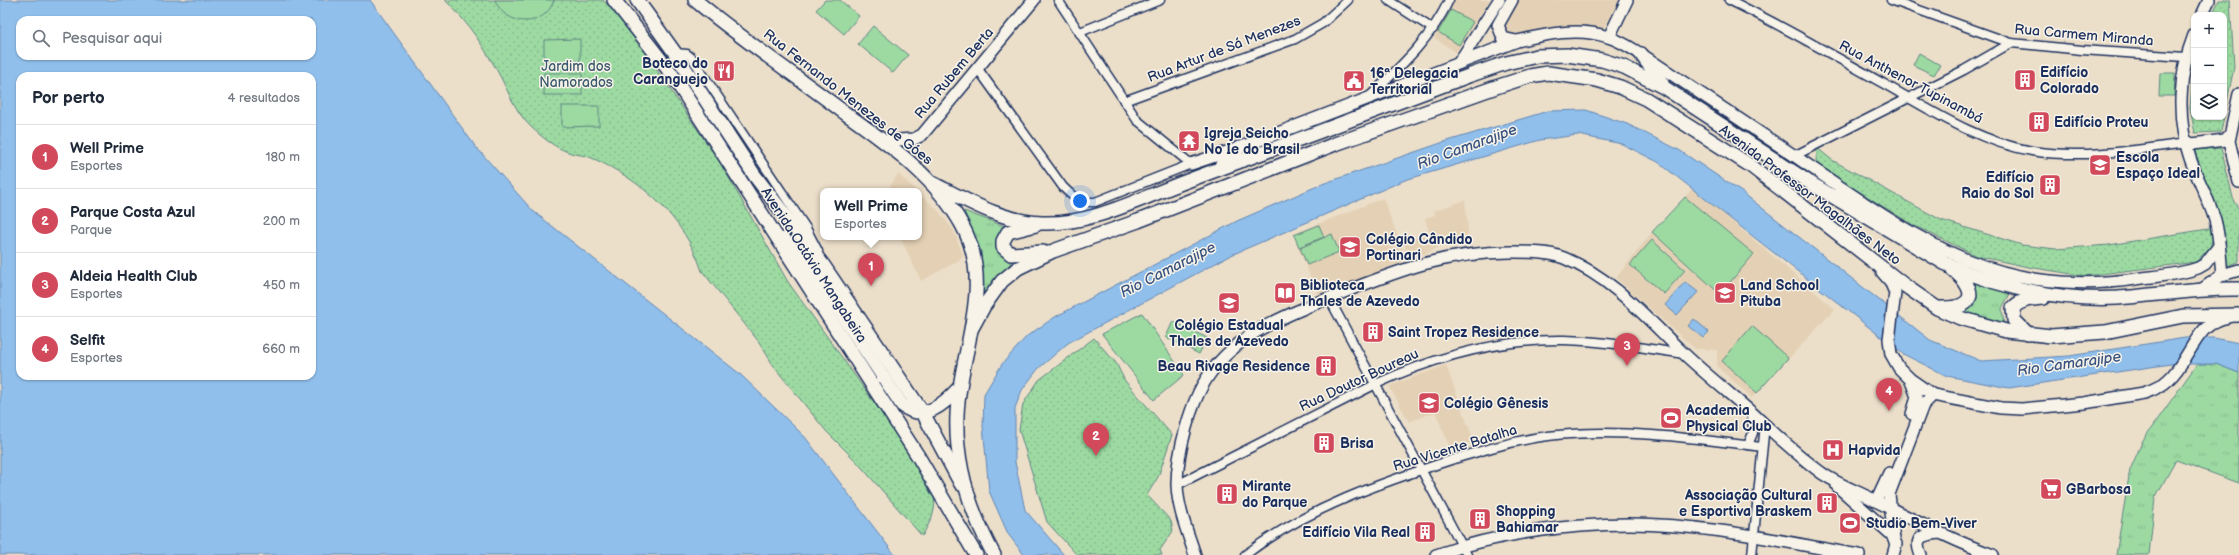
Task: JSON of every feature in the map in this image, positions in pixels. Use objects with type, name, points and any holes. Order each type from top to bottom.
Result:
[{"type":"main road","name":"Avenida Octávio Mangabeira","points":[[614,0],[671,72],[918,456],[976,555]]},
{"type":"main road","points":[[683,0],[712,14]]},
{"type":"main road","name":"Rua Fernando Menezes de Góes","points":[[695,0],[883,141],[932,183],[962,223],[972,246],[976,289],[972,328]]},
{"type":"main road","name":"Avenida Octávio Mangabeira","points":[[643,3],[756,176],[823,265],[923,413],[970,502],[983,535],[994,555]]},
{"type":"main road","points":[[643,3],[644,23],[648,43]]},
{"type":"main road","points":[[1641,54],[1665,88]]},
{"type":"main road","name":"Avenida Professor Magalhães Neto","points":[[932,183],[994,213],[1042,223],[1094,216],[1506,63],[1537,56],[1567,55],[1602,60],[1644,75],[1807,181],[1944,263],[1997,283],[2034,292],[2079,298],[2116,298],[2201,290],[2239,289]]},
{"type":"main road","name":"Avenida Professor Magalhães Neto","points":[[972,328],[984,306],[1002,281],[1018,268],[1053,251],[1138,221],[1335,144],[1496,87],[1530,76],[1548,74],[1597,80],[1620,87],[1646,99],[1751,166],[1872,261],[1937,308],[1980,324],[2028,334],[2077,335],[2176,317],[2238,315]]},
{"type":"main road","points":[[1216,170],[1239,148]]},
{"type":"main road","points":[[1807,181],[1861,202]]},
{"type":"main road","points":[[767,223],[812,270],[902,405],[915,412],[923,413],[944,403],[960,386]]},
{"type":"main road","points":[[1042,223],[1008,232],[1003,241],[1003,247],[1006,252],[1017,255],[1053,251]]},
{"type":"main road","points":[[1937,308],[1962,306],[1967,303],[1971,292],[1966,282],[1944,263]]},
{"type":"main road","points":[[1991,270],[2034,292]]},
{"type":"main road","points":[[2028,334],[2014,320],[2013,308],[2017,303],[2025,300],[2045,298],[2079,298]]},
{"type":"main road","name":"Avenida Octávio Mangabeira","points":[[970,502],[962,470],[957,433],[960,386],[972,328]]},
{"type":"street","name":"Rua Rubem Berta","points":[[883,141],[914,139],[922,135],[1034,0]]},
{"type":"street","points":[[1058,0],[1124,101],[1145,127],[1191,164]]},
{"type":"street","points":[[1135,9],[1142,0]]},
{"type":"street","points":[[1080,32],[1160,0]]},
{"type":"street","name":"Rua Artur de Sá Menezes","points":[[1124,101],[1295,39],[1323,23],[1348,0]]},
{"type":"street","points":[[1388,0],[1433,29]]},
{"type":"street","points":[[1368,98],[1409,58],[1433,29],[1449,0]]},
{"type":"street","points":[[1458,64],[1499,0]]},
{"type":"street","points":[[1512,0],[1498,25],[1499,32],[1503,38],[1517,41]]},
{"type":"street","points":[[1608,37],[1627,0]]},
{"type":"street","name":"Rua Anthenor Tupinambá","points":[[1729,0],[1783,26],[1909,98],[1988,138],[2032,151],[2099,153],[2185,142]]},
{"type":"street","name":"Rua Carmem Miranda","points":[[1892,0],[2011,42],[2082,50],[2185,57]]},
{"type":"street","points":[[2203,12],[2209,0]]},
{"type":"street","name":"Avenida Professor Magalhães Neto","points":[[978,69],[1063,187],[1075,198],[1088,202],[1095,202],[1191,164],[1239,148],[1517,41],[1565,32],[1608,37],[1641,54],[1861,202],[1936,247],[1991,270],[2057,283],[2108,283],[2198,268],[2205,264],[2219,246]]},
{"type":"street","points":[[1794,156],[1964,70],[2011,42]]},
{"type":"street","points":[[2191,42],[2185,57],[2181,104],[2185,142],[2212,211],[2219,246],[2222,275]]},
{"type":"street","points":[[2239,94],[2230,135],[2230,150],[2239,182]]},
{"type":"street","points":[[2185,142],[2192,144],[2225,140],[2230,135]]},
{"type":"street","points":[[2190,158],[2194,149],[2224,146],[2230,150]]},
{"type":"street","points":[[1195,555],[1181,511],[1177,485],[1186,426],[1209,374],[1234,348],[1262,327],[1329,298],[1425,262],[1462,254],[1533,252],[1562,257],[1591,271],[1620,292],[1684,354],[1824,474],[1892,535],[1894,540]]},
{"type":"street","points":[[1872,261],[1890,281],[1895,293],[1889,339],[1891,354],[1899,368],[1910,379],[1933,395],[2001,408],[2043,409],[2144,393],[2158,388],[2177,371],[2189,353],[2198,335],[2204,328],[2217,321],[2238,315]]},
{"type":"street","points":[[2201,290],[2222,275],[2239,270]]},
{"type":"street","points":[[1329,298],[1465,550]]},
{"type":"street","name":"Rua Doutor Boureau","points":[[1177,485],[1376,384],[1409,369],[1447,357],[1519,342],[1562,340],[1602,342],[1684,354]]},
{"type":"street","points":[[1876,501],[1916,402],[1915,391],[1910,379]]},
{"type":"street","points":[[1893,555],[1895,548],[1889,494],[1894,476],[1923,405],[1933,395]]},
{"type":"street","points":[[1748,445],[1752,433],[1752,413]]},
{"type":"street","points":[[1752,555],[1765,424]]},
{"type":"street","name":"Rua Vicente Batalha","points":[[1246,555],[1282,531],[1325,508],[1422,470],[1513,441],[1549,436],[1626,434],[1762,447]]},
{"type":"street","points":[[1824,474],[1940,533],[1993,555]]},
{"type":"street","points":[[1436,555],[1465,550],[1503,537],[1585,526],[1631,524],[1691,528],[1859,555]]},
{"type":"street","points":[[1921,555],[1917,546],[1919,540],[1923,536],[1940,533]]},
{"type":"shaded area","points":[[1455,0],[1490,0],[1456,52],[1434,38]]},
{"type":"shaded area","points":[[1518,0],[1619,0],[1604,28],[1597,32],[1559,26],[1513,36],[1504,32],[1504,21]]},
{"type":"shaded area","points":[[898,174],[914,188],[889,188]]},
{"type":"shaded area","name":"Land School Pituba","points":[[1693,188],[1835,309],[1752,398],[1717,367],[1717,350],[1695,349],[1616,278],[1652,232]]},
{"type":"shaded area","points":[[922,196],[937,209],[954,231],[963,255],[960,260],[921,281],[901,240],[922,240]]},
{"type":"shaded area","name":"Colégio Cândido Portinari","points":[[1383,198],[1407,260],[1318,296],[1293,234]]},
{"type":"shaded area","points":[[1465,200],[1469,239],[1437,244],[1438,248],[1409,260],[1403,242],[1429,233],[1425,218],[1435,215],[1434,211]]},
{"type":"shaded area","name":"Colégio Gênesis","points":[[1446,365],[1474,441],[1451,450],[1435,412],[1409,422],[1389,386]]},
{"type":"green space","name":"Jardim dos Namorados","points":[[445,0],[603,0],[622,19],[721,164],[788,282],[926,475],[933,492],[934,506],[931,520],[922,536],[857,462],[826,431],[775,368],[759,342],[702,271],[685,234],[673,218],[659,203],[628,178],[592,158],[571,153],[554,145],[531,127],[517,109],[482,45],[461,17]]},
{"type":"green space","points":[[495,0],[554,0],[549,9],[542,16],[534,20],[525,21],[516,20],[507,15],[500,9]]},
{"type":"green space","points":[[825,0],[840,0],[859,16],[844,34],[816,10]]},
{"type":"green space","points":[[2219,0],[2230,0],[2234,67],[2227,102],[2227,12],[2213,12]]},
{"type":"green space","points":[[1451,10],[1473,22],[1459,45],[1438,32]]},
{"type":"green space","points":[[873,26],[908,55],[893,73],[858,44]]},
{"type":"green space","points":[[580,39],[580,61],[544,61],[544,40]]},
{"type":"green space","points":[[1919,53],[1940,65],[1934,75],[1913,65]]},
{"type":"green space","points":[[544,73],[582,73],[582,95],[544,95]]},
{"type":"green space","points":[[2160,73],[2175,73],[2174,96],[2159,96]]},
{"type":"green space","points":[[562,106],[599,106],[599,126],[562,127]]},
{"type":"green space","points":[[2192,120],[2223,120],[2221,132],[2195,133]]},
{"type":"green space","points":[[1817,148],[1832,160],[1941,220],[2022,245],[2056,249],[2109,245],[2214,228],[2214,236],[2210,247],[2196,262],[2085,276],[2028,267],[1977,256],[1913,225],[1822,169],[1816,161]]},
{"type":"green space","points":[[2221,148],[2234,202],[2239,209],[2239,261],[2227,266],[2221,222],[2194,149]]},
{"type":"green space","points":[[1685,197],[1754,254],[1720,294],[1652,232]]},
{"type":"green space","points":[[964,211],[1004,226],[999,237],[998,246],[1002,255],[1011,263],[983,297],[981,251]]},
{"type":"green space","points":[[1319,225],[1324,237],[1299,247],[1294,235]]},
{"type":"green space","points":[[1332,234],[1339,252],[1307,265],[1300,248]]},
{"type":"green space","points":[[1652,240],[1685,270],[1664,294],[1630,265]]},
{"type":"green space","points":[[1973,282],[2011,292],[2002,308],[2004,325],[1962,313],[1974,303]]},
{"type":"green space","points":[[1142,313],[1184,375],[1154,400],[1102,334]]},
{"type":"green space","points":[[1173,321],[1207,338],[1199,354],[1166,337]]},
{"type":"green space","points":[[1752,326],[1788,358],[1757,393],[1722,361]]},
{"type":"green space","points":[[1094,338],[1116,363],[1125,381],[1172,435],[1158,477],[1147,495],[1171,521],[1173,531],[1160,550],[1162,555],[1077,555],[1047,522],[1019,430],[1023,404],[1039,380]]},
{"type":"green space","points":[[2197,364],[2216,364],[2239,373],[2239,483],[2176,460],[2155,498],[2149,555],[2116,555],[2130,470],[2143,440]]},
{"type":"water","points":[[0,0],[370,0],[475,146],[533,211],[740,374],[805,437],[895,555],[0,555]]},
{"type":"water","name":"Rio Camarajipe","points":[[1586,110],[1627,124],[1679,150],[1743,193],[1930,340],[1981,361],[2069,356],[2185,338],[2214,338],[2239,343],[2239,373],[2216,364],[2171,364],[2009,388],[1947,376],[1903,354],[1658,162],[1622,144],[1578,135],[1540,140],[1405,180],[1229,256],[1068,343],[1038,369],[1022,390],[1015,408],[1015,462],[1025,510],[1064,555],[1024,555],[1008,534],[989,491],[983,426],[984,394],[1002,364],[1027,336],[1055,317],[1237,221],[1322,184],[1441,143],[1548,111]]},
{"type":"water","points":[[1685,282],[1698,292],[1677,315],[1665,305]]},
{"type":"water","points":[[1694,319],[1709,332],[1703,338],[1688,326]]},
{"type":"place","name":"Boteco do Caranguejo","points":[[724,71]]},
{"type":"place","name":"Edifício Colorado","points":[[2025,80]]},
{"type":"place","name":"16ª Delegacia Territorial","points":[[1354,81]]},
{"type":"place","name":"Edifício Proteu","points":[[2039,122]]},
{"type":"place","name":"Igreja Seicho No Ie do Brasil","points":[[1189,141]]},
{"type":"place","name":"Escola Espaço Ideal","points":[[2100,165]]},
{"type":"place","name":"Edifício Raio do Sol","points":[[2050,185]]},
{"type":"place","name":"Colégio Cândido Portinari","points":[[1350,247]]},
{"type":"place","name":"Well Prime","points":[[871,286]]},
{"type":"place","name":"Biblioteca Thales de Azevedo","points":[[1285,293]]},
{"type":"place","name":"Land School Pituba","points":[[1725,293]]},
{"type":"place","name":"Colégio Estadual Thales de Azevedo","points":[[1229,303]]},
{"type":"place","name":"Saint Tropez Residence","points":[[1373,332]]},
{"type":"place","name":"Beau Rivage Residence","points":[[1326,366]]},
{"type":"place","name":"Aldeia Health Club","points":[[1627,366]]},
{"type":"place","name":"Colégio Gênesis","points":[[1429,403]]},
{"type":"place","name":"Selfit","points":[[1889,411]]},
{"type":"place","name":"Academia Physical Club","points":[[1671,418]]},
{"type":"place","name":"Brisa","points":[[1324,443]]},
{"type":"place","name":"Hapvida","points":[[1833,450]]},
{"type":"place","name":"Parque Costa Azul","points":[[1096,456]]},
{"type":"place","name":"GBarbosa","points":[[2051,489]]},
{"type":"place","name":"Mirante do Parque","points":[[1227,494]]},
{"type":"place","name":"Associação Cultural e Esportiva Braskem","points":[[1827,503]]},
{"type":"place","name":"Shopping Bahiamar","points":[[1480,519]]},
{"type":"place","name":"Studio Bem-Viver","points":[[1850,523]]},
{"type":"place","name":"Edifício Vila Real","points":[[1425,532]]}]
